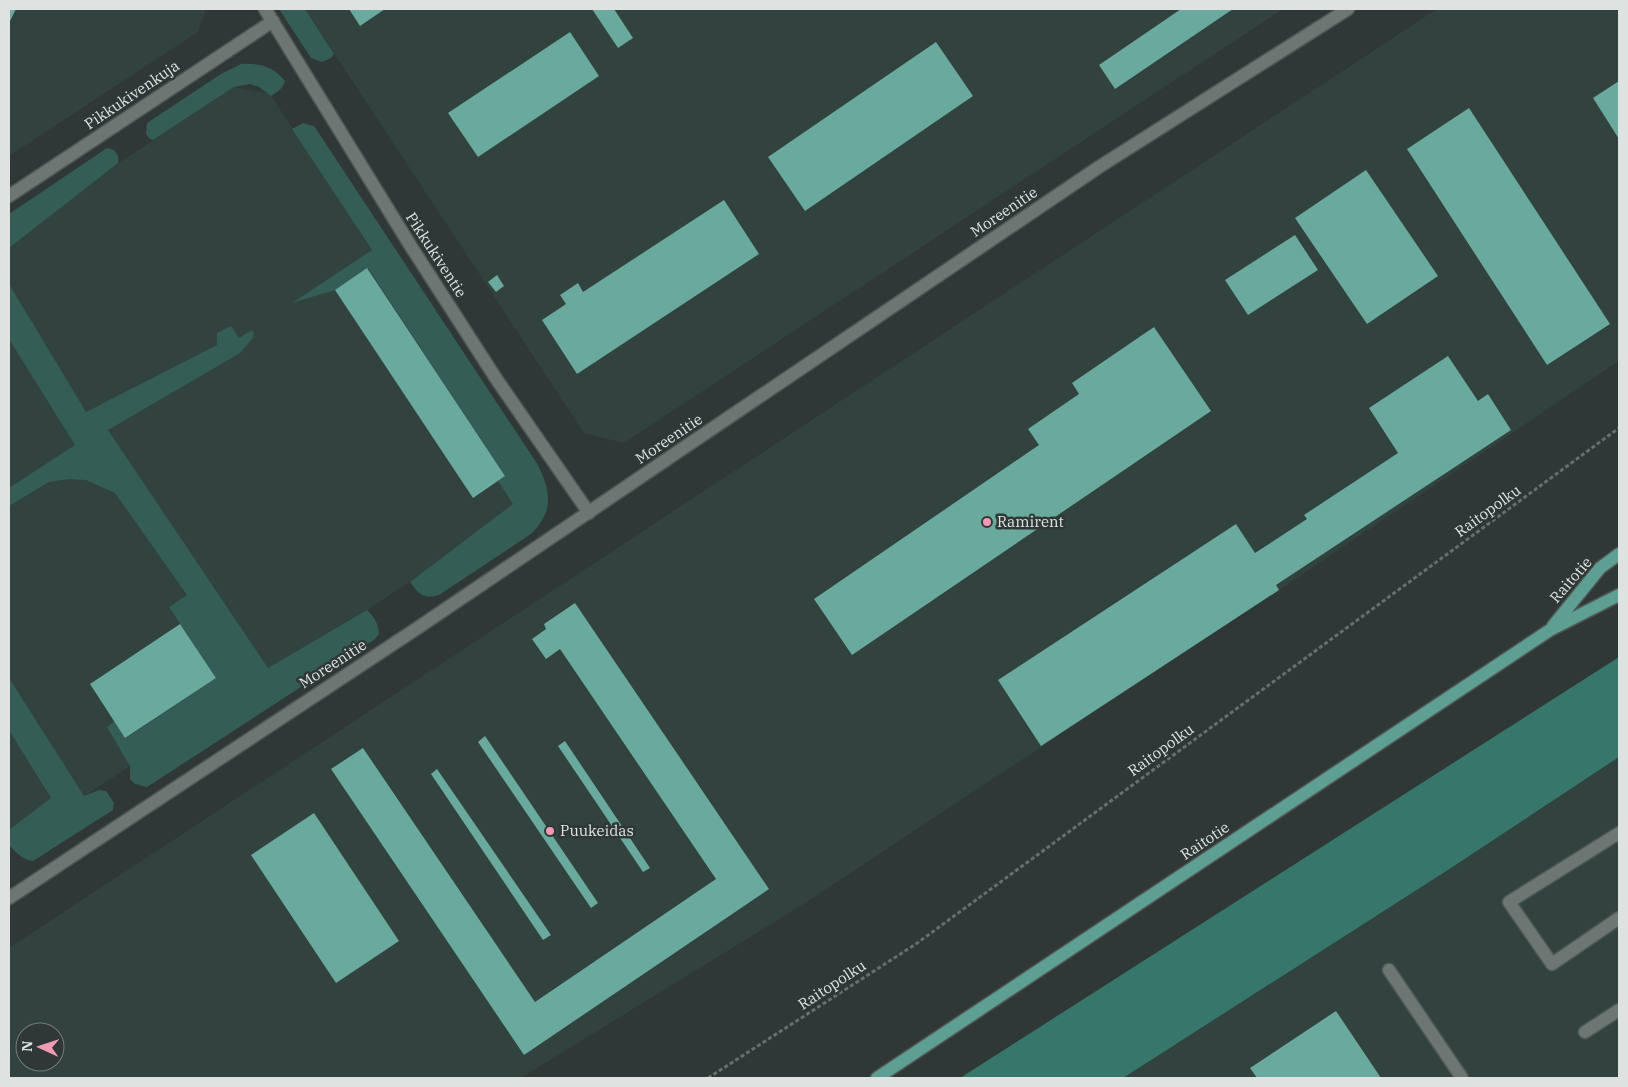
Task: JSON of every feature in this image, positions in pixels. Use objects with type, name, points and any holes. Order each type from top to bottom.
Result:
[{"type":"main road","name":"Raitotie","points":[[1550,630],[1600,568],[1619,554]]},
{"type":"main road","name":"Raitotie","points":[[877,1078],[1550,630],[1619,595]]},
{"type":"street","name":"Pikkukiventie","points":[[265,9],[416,254],[497,380],[589,513]]},
{"type":"street","name":"Moreenitie","points":[[9,898],[589,513],[1099,167],[1348,9]]},
{"type":"street","name":"Pikkukivenkuja","points":[[9,196],[273,21]]},
{"type":"street","points":[[1619,833],[1510,902],[1552,964],[1619,918]]},
{"type":"street","points":[[1389,970],[1462,1078]]},
{"type":"street","points":[[1585,1032],[1619,1010]]},
{"type":"path","name":"Raitopolku","points":[[708,1078],[916,944],[1619,428]]},
{"type":"shaded area","points":[[9,9],[205,9],[205,12],[198,32],[9,156]]},
{"type":"shaded area","points":[[305,9],[1283,9],[624,443],[584,433]]},
{"type":"shaded area","points":[[1437,9],[1619,9],[1619,361],[1279,590],[802,905],[521,1078],[9,1078],[9,948]]},
{"type":"shaded area","points":[[234,87],[270,94],[521,478],[514,513],[9,846],[9,235]]},
{"type":"shaded area","points":[[1619,757],[1619,1078],[1123,1078],[1451,868]]},
{"type":"green space","points":[[279,9],[305,9],[334,54],[331,58],[322,62],[311,58]]},
{"type":"green space","points":[[241,64],[266,66],[281,76],[285,81],[284,84],[280,90],[271,96],[259,87],[250,84],[234,87],[153,140],[146,134],[147,123],[221,74]]},
{"type":"green space","points":[[303,123],[314,126],[538,465],[546,484],[548,493],[547,509],[544,517],[531,534],[439,595],[425,596],[410,582],[513,504],[498,481],[505,476],[368,268],[335,290],[292,303],[372,250],[292,129]]},
{"type":"green space","points":[[107,148],[114,150],[118,156],[118,163],[9,248],[9,214]]},
{"type":"green space","points":[[9,284],[86,412],[217,345],[217,333],[231,326],[239,338],[252,330],[254,333],[253,338],[240,353],[108,430],[268,668],[367,610],[374,618],[378,627],[379,634],[375,639],[147,787],[135,784],[130,779],[130,766],[107,727],[115,721],[126,738],[216,678],[169,607],[187,595],[115,493],[86,480],[69,479],[49,482],[9,506],[9,488],[75,445],[9,339]]},
{"type":"green space","points":[[1619,657],[1619,757],[1451,868],[1123,1078],[960,1078]]},
{"type":"green space","points":[[9,678],[84,796],[99,790],[106,791],[114,803],[113,810],[33,861],[22,857],[9,845],[9,830],[51,798],[9,730]]},
{"type":"building","points":[[9,9],[16,9],[9,23]]},
{"type":"building","points":[[349,9],[385,9],[360,26]]},
{"type":"building","points":[[592,9],[614,9],[633,38],[618,48]]},
{"type":"building","points":[[1181,9],[1233,9],[1115,89],[1099,65]]},
{"type":"building","points":[[570,32],[599,76],[478,157],[448,113]]},
{"type":"building","points":[[936,42],[973,96],[805,211],[768,157]]},
{"type":"building","points":[[1619,81],[1619,139],[1593,98]]},
{"type":"building","points":[[1469,108],[1610,324],[1547,365],[1407,149]]},
{"type":"building","points":[[1366,170],[1438,276],[1367,324],[1295,218]]},
{"type":"building","points":[[724,200],[759,254],[577,374],[542,320],[566,304],[560,295],[578,283],[583,292]]},
{"type":"building","points":[[1295,235],[1318,270],[1248,315],[1225,280]]},
{"type":"building","points":[[367,268],[505,476],[473,498],[335,290]]},
{"type":"building","points":[[497,275],[504,286],[496,292],[488,282]]},
{"type":"building","name":"Ramirent","points":[[1154,327],[1211,411],[852,655],[814,599],[1039,445],[1028,429],[1079,394],[1072,383]]},
{"type":"building","points":[[1448,356],[1478,401],[1488,394],[1511,430],[1276,585],[1279,590],[1041,746],[998,680],[1236,524],[1255,553],[1307,519],[1304,515],[1398,453],[1369,408]]},
{"type":"building","points":[[575,603],[769,889],[524,1055],[331,769],[363,748],[535,1002],[716,879],[560,649],[546,659],[532,639],[546,629],[544,624]]},
{"type":"building","points":[[180,624],[216,678],[125,738],[90,684]]},
{"type":"building","points":[[485,736],[598,903],[591,908],[478,742]]},
{"type":"building","points":[[565,741],[650,868],[643,872],[558,746]]},
{"type":"building","points":[[437,769],[551,935],[543,940],[431,774]]},
{"type":"building","points":[[314,813],[399,941],[336,983],[251,855]]},
{"type":"building","points":[[1336,1011],[1381,1078],[1257,1078],[1250,1068]]},
{"type":"place","name":"Ramirent","points":[[987,522]]},
{"type":"place","name":"Puukeidas","points":[[550,831]]}]
